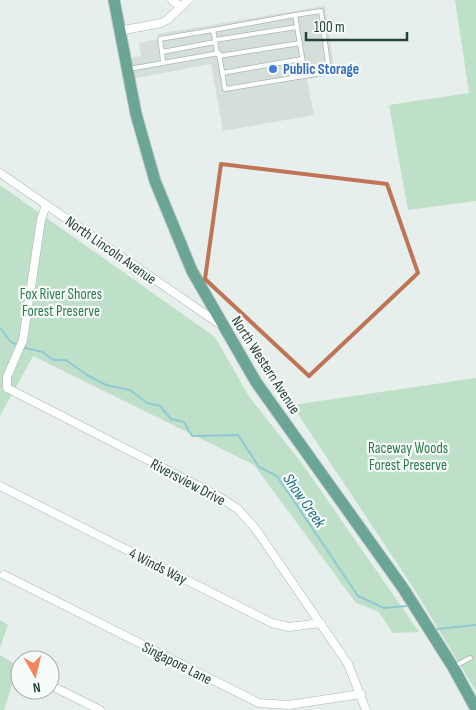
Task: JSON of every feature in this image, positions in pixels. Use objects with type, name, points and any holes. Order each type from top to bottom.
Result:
[{"type":"main road","name":"North Western Avenue","points":[[114,0],[136,114],[155,181],[192,271],[256,382],[403,588],[453,667],[476,709]]},
{"type":"street","points":[[172,0],[180,6]]},
{"type":"street","points":[[119,31],[161,24],[174,15],[180,6],[188,0]]},
{"type":"street","name":"North Lincoln Avenue","points":[[0,173],[223,326]]},
{"type":"street","name":"Riversview Drive","points":[[46,205],[41,220],[23,340],[6,377],[7,387],[10,391],[218,496],[238,509],[255,528],[348,664],[366,710]]},
{"type":"street","name":"4 Winds Way","points":[[0,486],[272,623],[289,628],[321,623]]},
{"type":"street","name":"Singapore Lane","points":[[4,575],[228,690],[259,703],[289,705],[361,694]]},
{"type":"street","points":[[60,690],[100,710]]},
{"type":"lane","points":[[163,63],[160,39],[321,11],[329,72],[305,74],[225,89],[213,30]]},
{"type":"lane","points":[[295,15],[305,74]]},
{"type":"lane","points":[[162,52],[297,27]]},
{"type":"lane","points":[[127,70],[300,43]]},
{"type":"lane","points":[[222,73],[302,59]]},
{"type":"lane","points":[[453,667],[470,658]]},
{"type":"highlighted area","points":[[221,164],[387,184],[418,273],[309,376],[205,279]]},
{"type":"shaded area","name":"Public Storage","points":[[325,6],[335,74],[307,79],[314,115],[223,131],[211,64],[131,79],[128,58],[141,56],[139,43],[158,39],[157,34]]},
{"type":"green space","points":[[455,0],[476,0],[476,201],[408,210],[389,105],[469,93]]},
{"type":"green space","name":"Fox River Shores Forest Preserve","points":[[0,185],[215,337],[250,398],[301,462],[419,632],[393,633],[379,612],[356,603],[254,465],[33,356],[0,416]]},
{"type":"green space","name":"Raceway Woods Forest Preserve","points":[[476,378],[476,691],[414,589],[292,405]]},
{"type":"green space","points":[[0,620],[8,625],[0,648]]},
{"type":"green space","points":[[0,655],[10,661],[10,691],[4,710],[0,710]]},
{"type":"waterway","name":"Shaw Creek","points":[[0,328],[11,342],[17,345]]},
{"type":"waterway","name":"Shaw Creek","points":[[21,347],[43,352],[53,360],[66,360],[87,375],[106,385],[130,390],[147,403],[160,406],[171,419],[184,422],[192,436],[238,435],[259,467],[277,476],[358,596],[384,608],[407,606]]},
{"type":"waterway","name":"Shaw Creek","points":[[437,629],[476,625]]},
{"type":"place","name":"Public Storage","points":[[273,69]]}]
